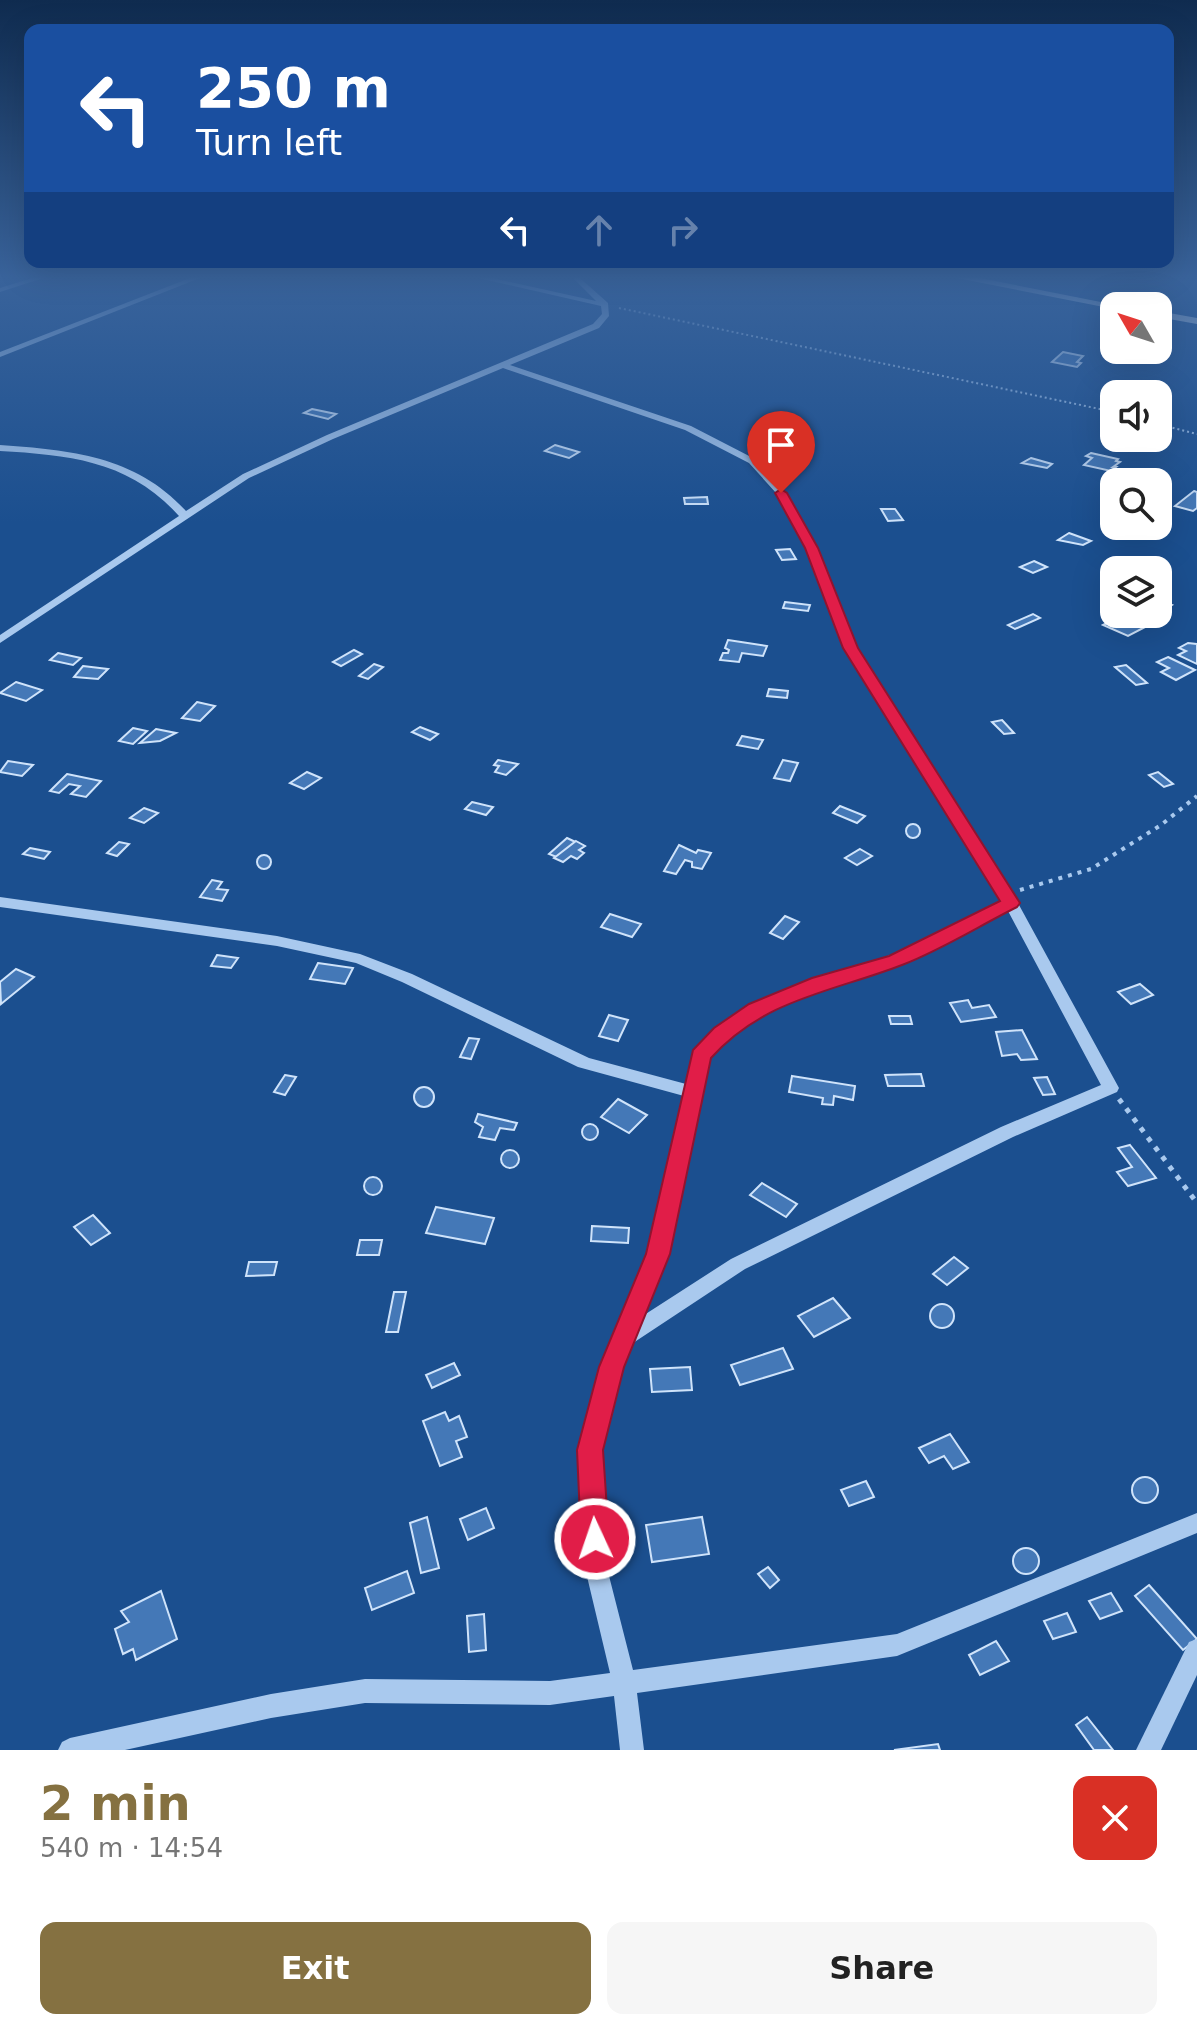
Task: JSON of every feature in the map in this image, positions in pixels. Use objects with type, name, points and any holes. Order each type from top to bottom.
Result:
[{"type":"street","points":[[0,640],[184,515],[282,457],[515,360]]},
{"type":"street","points":[[502,365],[688,428],[741,454],[760,469],[781,493],[811,548],[850,648],[1008,898],[1111,1088],[1007,1132],[738,1264],[622,1340]]},
{"type":"street","points":[[0,448],[62,452],[117,467],[155,483],[184,515]]},
{"type":"street","points":[[632,1750],[625,1685],[596,1568],[590,1450],[611,1367],[658,1254],[701,1055],[721,1033],[756,1009],[819,983],[896,960],[1008,898]]},
{"type":"street","points":[[0,902],[277,941],[360,959],[407,978],[584,1063],[692,1092]]},
{"type":"street","points":[[70,1750],[271,1706],[365,1691],[550,1693],[897,1645],[1197,1523]]},
{"type":"street","points":[[1148,1750],[1197,1650]]},
{"type":"path","points":[[865,360],[1100,409]]},
{"type":"path","points":[[1172,428],[1197,434]]},
{"type":"path","points":[[1008,898],[1091,869],[1161,825],[1197,796]]},
{"type":"path","points":[[1111,1088],[1197,1203]]},
{"type":"building","points":[[1079,360],[1077,362],[1081,363],[1077,367],[1052,362]]},
{"type":"building","points":[[312,409],[336,414],[328,419],[304,413]]},
{"type":"building","points":[[555,445],[579,452],[569,458],[545,451]]},
{"type":"building","points":[[1091,453],[1120,462],[1115,468],[1100,469],[1084,465],[1092,458],[1086,456]]},
{"type":"building","points":[[1031,458],[1052,464],[1047,468],[1022,463]]},
{"type":"building","points":[[1194,491],[1197,492],[1197,508],[1193,511],[1175,506]]},
{"type":"building","points":[[707,497],[708,504],[685,504],[684,498]]},
{"type":"building","points":[[881,509],[895,509],[903,520],[888,521]]},
{"type":"building","points":[[1069,533],[1091,541],[1083,545],[1058,540]]},
{"type":"building","points":[[790,549],[796,559],[782,560],[776,550]]},
{"type":"building","points":[[1034,561],[1047,567],[1033,573],[1020,567]]},
{"type":"building","points":[[785,602],[810,605],[808,611],[783,608]]},
{"type":"building","points":[[1033,614],[1040,618],[1015,629],[1008,625]]},
{"type":"building","points":[[1110,628],[1143,628],[1128,636]]},
{"type":"building","points":[[728,640],[767,646],[763,656],[742,653],[739,662],[720,660],[723,653],[728,653],[729,650],[725,648]]},
{"type":"building","points":[[1188,643],[1197,644],[1197,664],[1178,655],[1186,651],[1179,648]]},
{"type":"building","points":[[354,650],[362,654],[341,666],[333,662]]},
{"type":"building","points":[[58,653],[81,658],[73,665],[50,660]]},
{"type":"building","points":[[1168,657],[1195,670],[1176,680],[1161,672],[1169,668],[1157,662]]},
{"type":"building","points":[[374,664],[383,667],[368,679],[359,676]]},
{"type":"building","points":[[1126,665],[1147,683],[1136,685],[1115,667]]},
{"type":"building","points":[[83,666],[108,669],[98,679],[74,677]]},
{"type":"building","points":[[16,682],[42,690],[26,701],[0,693]]},
{"type":"building","points":[[769,689],[788,691],[787,698],[767,696]]},
{"type":"building","points":[[197,702],[215,706],[200,721],[182,718]]},
{"type":"building","points":[[1002,720],[1014,733],[1004,734],[992,722]]},
{"type":"building","points":[[420,727],[438,734],[430,740],[412,732]]},
{"type":"building","points":[[133,728],[147,731],[133,744],[119,741]]},
{"type":"building","points":[[156,729],[176,733],[160,741],[140,743]]},
{"type":"building","points":[[742,736],[763,740],[758,749],[737,745]]},
{"type":"building","points":[[498,760],[518,764],[506,775],[495,772],[499,766],[494,765]]},
{"type":"building","points":[[783,760],[798,763],[790,781],[774,778]]},
{"type":"building","points":[[8,761],[33,765],[22,776],[0,772]]},
{"type":"building","points":[[307,772],[321,778],[304,789],[290,783]]},
{"type":"building","points":[[1158,772],[1173,784],[1164,787],[1149,775]]},
{"type":"building","points":[[67,774],[101,781],[86,797],[71,794],[80,786],[69,784],[59,793],[50,791]]},
{"type":"building","points":[[472,802],[493,807],[486,815],[465,809]]},
{"type":"building","points":[[840,806],[865,816],[857,823],[833,813]]},
{"type":"building","points":[[144,808],[158,813],[144,823],[130,818]]},
{"type":"building","points":[[913,824],[920,831],[913,838],[906,831]]},
{"type":"building","points":[[567,838],[584,846],[564,860],[549,854]]},
{"type":"building","points":[[576,841],[585,846],[579,850],[584,853],[577,859],[571,856],[563,862],[554,858]]},
{"type":"building","points":[[119,842],[129,844],[117,856],[107,853]]},
{"type":"building","points":[[679,845],[696,853],[698,850],[711,853],[702,869],[692,867],[692,862],[685,860],[676,874],[664,871]]},
{"type":"building","points":[[30,848],[50,852],[44,859],[23,854]]},
{"type":"building","points":[[860,849],[872,856],[857,865],[845,858]]},
{"type":"building","points":[[264,855],[271,862],[264,869],[257,862]]},
{"type":"building","points":[[212,880],[222,882],[217,889],[228,890],[222,901],[200,897]]},
{"type":"building","points":[[610,914],[641,924],[632,937],[601,927]]},
{"type":"building","points":[[785,916],[799,922],[783,939],[770,933]]},
{"type":"building","points":[[217,955],[238,958],[231,968],[211,966]]},
{"type":"building","points":[[318,963],[353,968],[345,984],[310,979]]},
{"type":"building","points":[[16,969],[34,977],[1,1004],[0,982]]},
{"type":"building","points":[[1140,984],[1153,995],[1131,1004],[1118,992]]},
{"type":"building","points":[[968,1000],[972,1008],[989,1005],[996,1017],[961,1022],[950,1003]]},
{"type":"building","points":[[609,1015],[628,1020],[618,1041],[599,1036]]},
{"type":"building","points":[[889,1016],[910,1016],[912,1024],[891,1024]]},
{"type":"building","points":[[1022,1030],[1037,1059],[1021,1060],[1017,1054],[1002,1056],[996,1032]]},
{"type":"building","points":[[469,1038],[479,1039],[471,1059],[460,1057]]},
{"type":"building","points":[[921,1074],[924,1086],[888,1086],[885,1075]]},
{"type":"building","points":[[285,1075],[296,1077],[285,1095],[274,1092]]},
{"type":"building","points":[[792,1076],[855,1086],[853,1100],[834,1096],[833,1105],[822,1104],[823,1098],[789,1092]]},
{"type":"building","points":[[1047,1077],[1055,1094],[1043,1095],[1034,1078]]},
{"type":"building","points":[[424,1087],[431,1090],[434,1097],[431,1104],[424,1107],[417,1104],[414,1097],[417,1090]]},
{"type":"building","points":[[618,1099],[647,1115],[629,1133],[601,1117]]},
{"type":"building","points":[[478,1114],[517,1123],[514,1130],[500,1128],[495,1140],[479,1137],[483,1127],[475,1122]]},
{"type":"building","points":[[590,1124],[596,1126],[596,1138],[590,1140],[584,1138],[582,1132],[584,1126]]},
{"type":"building","points":[[1130,1145],[1156,1178],[1128,1186],[1117,1172],[1132,1167],[1118,1148]]},
{"type":"building","points":[[510,1150],[519,1159],[510,1168],[501,1159]]},
{"type":"building","points":[[369,1177],[377,1177],[382,1186],[380,1193],[369,1195],[364,1190],[364,1182]]},
{"type":"building","points":[[762,1183],[797,1204],[786,1217],[750,1195]]},
{"type":"building","points":[[436,1207],[494,1218],[485,1244],[426,1233]]},
{"type":"building","points":[[93,1215],[110,1233],[91,1245],[74,1227]]},
{"type":"building","points":[[592,1226],[629,1228],[628,1243],[591,1241]]},
{"type":"building","points":[[360,1240],[382,1240],[379,1255],[357,1255]]},
{"type":"building","points":[[954,1257],[968,1268],[947,1285],[933,1274]]},
{"type":"building","points":[[249,1262],[277,1262],[274,1275],[246,1276]]},
{"type":"building","points":[[394,1292],[406,1292],[398,1332],[386,1332]]},
{"type":"building","points":[[833,1298],[850,1318],[814,1337],[798,1316]]},
{"type":"building","points":[[942,1304],[950,1308],[954,1316],[950,1324],[942,1328],[934,1324],[930,1316],[934,1308]]},
{"type":"building","points":[[783,1348],[793,1369],[740,1385],[731,1365]]},
{"type":"building","points":[[454,1363],[460,1375],[432,1388],[426,1375]]},
{"type":"building","points":[[690,1367],[692,1390],[652,1392],[650,1369]]},
{"type":"building","points":[[445,1412],[449,1421],[459,1416],[467,1437],[456,1441],[462,1457],[440,1466],[423,1421]]},
{"type":"building","points":[[950,1434],[969,1462],[953,1469],[944,1456],[929,1463],[919,1448]]},
{"type":"building","points":[[1145,1477],[1154,1481],[1158,1490],[1154,1499],[1145,1503],[1136,1499],[1132,1490],[1136,1481]]},
{"type":"building","points":[[866,1481],[874,1497],[849,1506],[841,1490]]},
{"type":"building","points":[[486,1508],[494,1528],[468,1540],[460,1519]]},
{"type":"building","points":[[427,1517],[439,1568],[421,1573],[410,1523]]},
{"type":"building","points":[[702,1517],[709,1554],[652,1562],[646,1525]]},
{"type":"building","points":[[1026,1548],[1035,1552],[1039,1561],[1035,1570],[1026,1574],[1017,1570],[1013,1561],[1017,1552]]},
{"type":"building","points":[[768,1567],[779,1580],[770,1588],[758,1574]]},
{"type":"building","points":[[407,1571],[414,1593],[372,1610],[365,1588]]},
{"type":"building","points":[[1149,1585],[1197,1639],[1183,1650],[1135,1596]]},
{"type":"building","points":[[161,1591],[177,1639],[136,1660],[133,1649],[123,1654],[115,1629],[129,1622],[121,1611]]},
{"type":"building","points":[[1111,1593],[1122,1611],[1100,1619],[1089,1601]]},
{"type":"building","points":[[1067,1613],[1076,1632],[1053,1639],[1044,1621]]},
{"type":"building","points":[[484,1614],[486,1650],[469,1652],[467,1616]]},
{"type":"building","points":[[996,1641],[1009,1661],[980,1675],[969,1655]]},
{"type":"building","points":[[1087,1717],[1113,1750],[1094,1750],[1076,1725]]},
{"type":"building","points":[[938,1744],[940,1750],[894,1750]]},
{"type":"route","points":[[595,1539],[590,1450],[611,1367],[658,1254],[701,1055],[721,1033],[756,1009],[819,983],[896,960],[1011,903],[850,648],[827,583],[781,493]]}]
